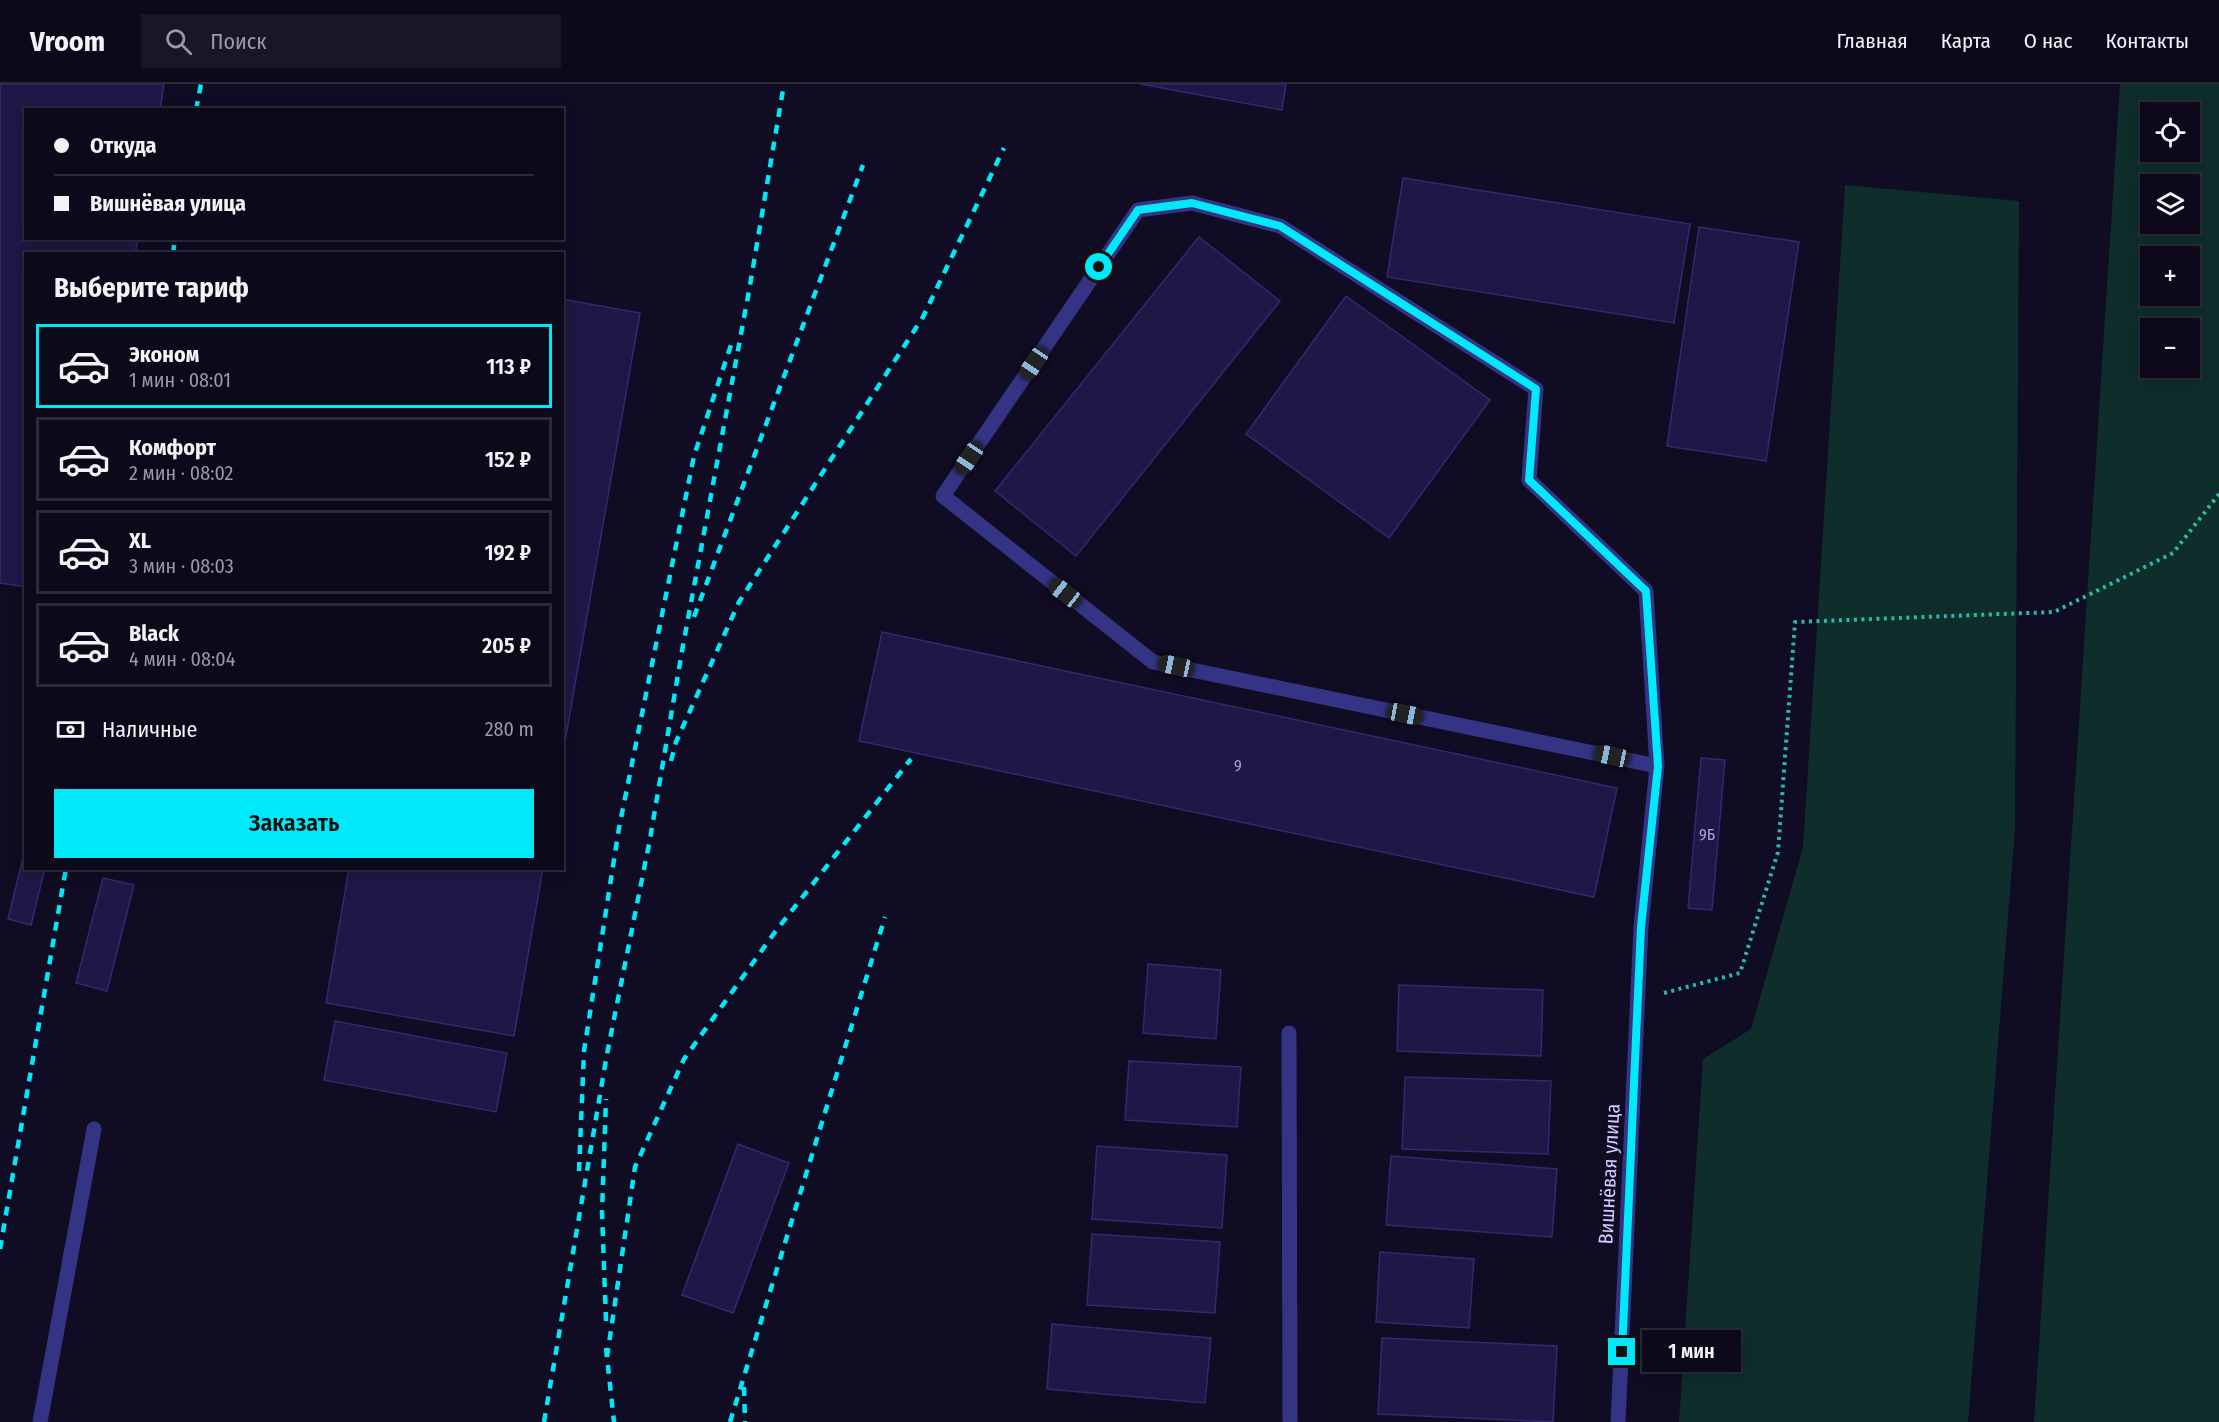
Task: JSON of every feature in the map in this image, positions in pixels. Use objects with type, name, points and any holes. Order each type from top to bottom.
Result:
[{"type":"street","name":"Вишнёвая улица","points":[[1618,1422],[1641,927],[1658,766],[1646,591],[1529,480],[1536,389],[1280,226],[1192,203],[1138,210],[943,496],[1153,662],[1658,766]]},
{"type":"street","points":[[1289,1033],[1290,1422]]},
{"type":"street","points":[[40,1422],[94,1129]]},
{"type":"path","points":[[1638,1000],[1740,973],[1778,852],[1795,622],[2054,612],[2173,553],[2219,494]]},
{"type":"green space","points":[[2120,84],[2219,84],[2219,1422],[2034,1422]]},
{"type":"green space","points":[[1845,185],[2019,201],[2015,829],[1968,1422],[1679,1422],[1703,1059],[1751,1029],[1803,847]]},
{"type":"building","points":[[0,84],[164,84],[160,108],[24,108],[24,240],[138,240],[135,252],[24,252],[24,587],[0,583]]},
{"type":"building","points":[[1140,84],[1286,84],[1282,110]]},
{"type":"building","points":[[1403,178],[1690,224],[1674,323],[1387,277]]},
{"type":"building","points":[[1699,227],[1799,242],[1766,461],[1667,446]]},
{"type":"building","points":[[1199,237],[1280,301],[1076,556],[995,491]]},
{"type":"building","points":[[1346,296],[1490,400],[1389,538],[1246,434]]},
{"type":"building","points":[[564,299],[640,313],[564,748]]},
{"type":"building","points":[[882,632],[1617,788],[1594,897],[859,741]]},
{"type":"building","points":[[1701,758],[1725,760],[1712,910],[1688,908]]},
{"type":"building","points":[[22,862],[24,862],[24,870],[45,870],[31,925],[8,919]]},
{"type":"building","points":[[349,870],[543,870],[514,1036],[326,1003]]},
{"type":"building","points":[[103,878],[134,885],[107,991],[76,983]]},
{"type":"building","points":[[1148,964],[1221,970],[1216,1039],[1143,1033]]},
{"type":"building","points":[[1399,985],[1543,990],[1541,1056],[1397,1051]]},
{"type":"building","points":[[335,1021],[507,1053],[496,1112],[324,1080]]},
{"type":"building","points":[[1129,1061],[1241,1067],[1237,1127],[1125,1120]]},
{"type":"building","points":[[1405,1077],[1551,1081],[1548,1154],[1402,1149]]},
{"type":"building","points":[[738,1144],[789,1163],[733,1313],[682,1295]]},
{"type":"building","points":[[1097,1146],[1227,1155],[1222,1228],[1092,1219]]},
{"type":"building","points":[[1391,1156],[1557,1169],[1552,1237],[1386,1225]]},
{"type":"building","points":[[1092,1234],[1220,1242],[1215,1313],[1087,1305]]},
{"type":"building","points":[[1380,1252],[1474,1259],[1469,1328],[1376,1322]]},
{"type":"building","points":[[1052,1324],[1211,1338],[1205,1403],[1047,1389]]},
{"type":"building","points":[[1382,1338],[1557,1346],[1553,1422],[1378,1414]]},
{"type":"railway","points":[[196,108],[201,84]]},
{"type":"railway","points":[[544,1422],[607,1054],[650,839],[784,84]]},
{"type":"railway","points":[[671,761],[676,742],[739,602],[923,317],[1004,148]]},
{"type":"railway","points":[[694,617],[863,165]]},
{"type":"railway","points":[[173,252],[175,240]]},
{"type":"railway","points":[[579,1171],[584,1051],[619,828],[694,456],[733,339]]},
{"type":"railway","points":[[607,1357],[635,1167],[684,1059],[775,932],[911,759]]},
{"type":"railway","points":[[0,1249],[66,870]]},
{"type":"railway","points":[[730,1422],[885,917]]},
{"type":"railway","points":[[606,1099],[602,1212],[606,1321]]},
{"type":"railway","points":[[606,1348],[614,1422]]},
{"type":"railway","points":[[744,1387],[745,1422]]},
{"type":"route","points":[[1099,267],[1138,210],[1192,203],[1280,226],[1536,389],[1529,480],[1646,591],[1658,766],[1641,927],[1622,1352]]}]
